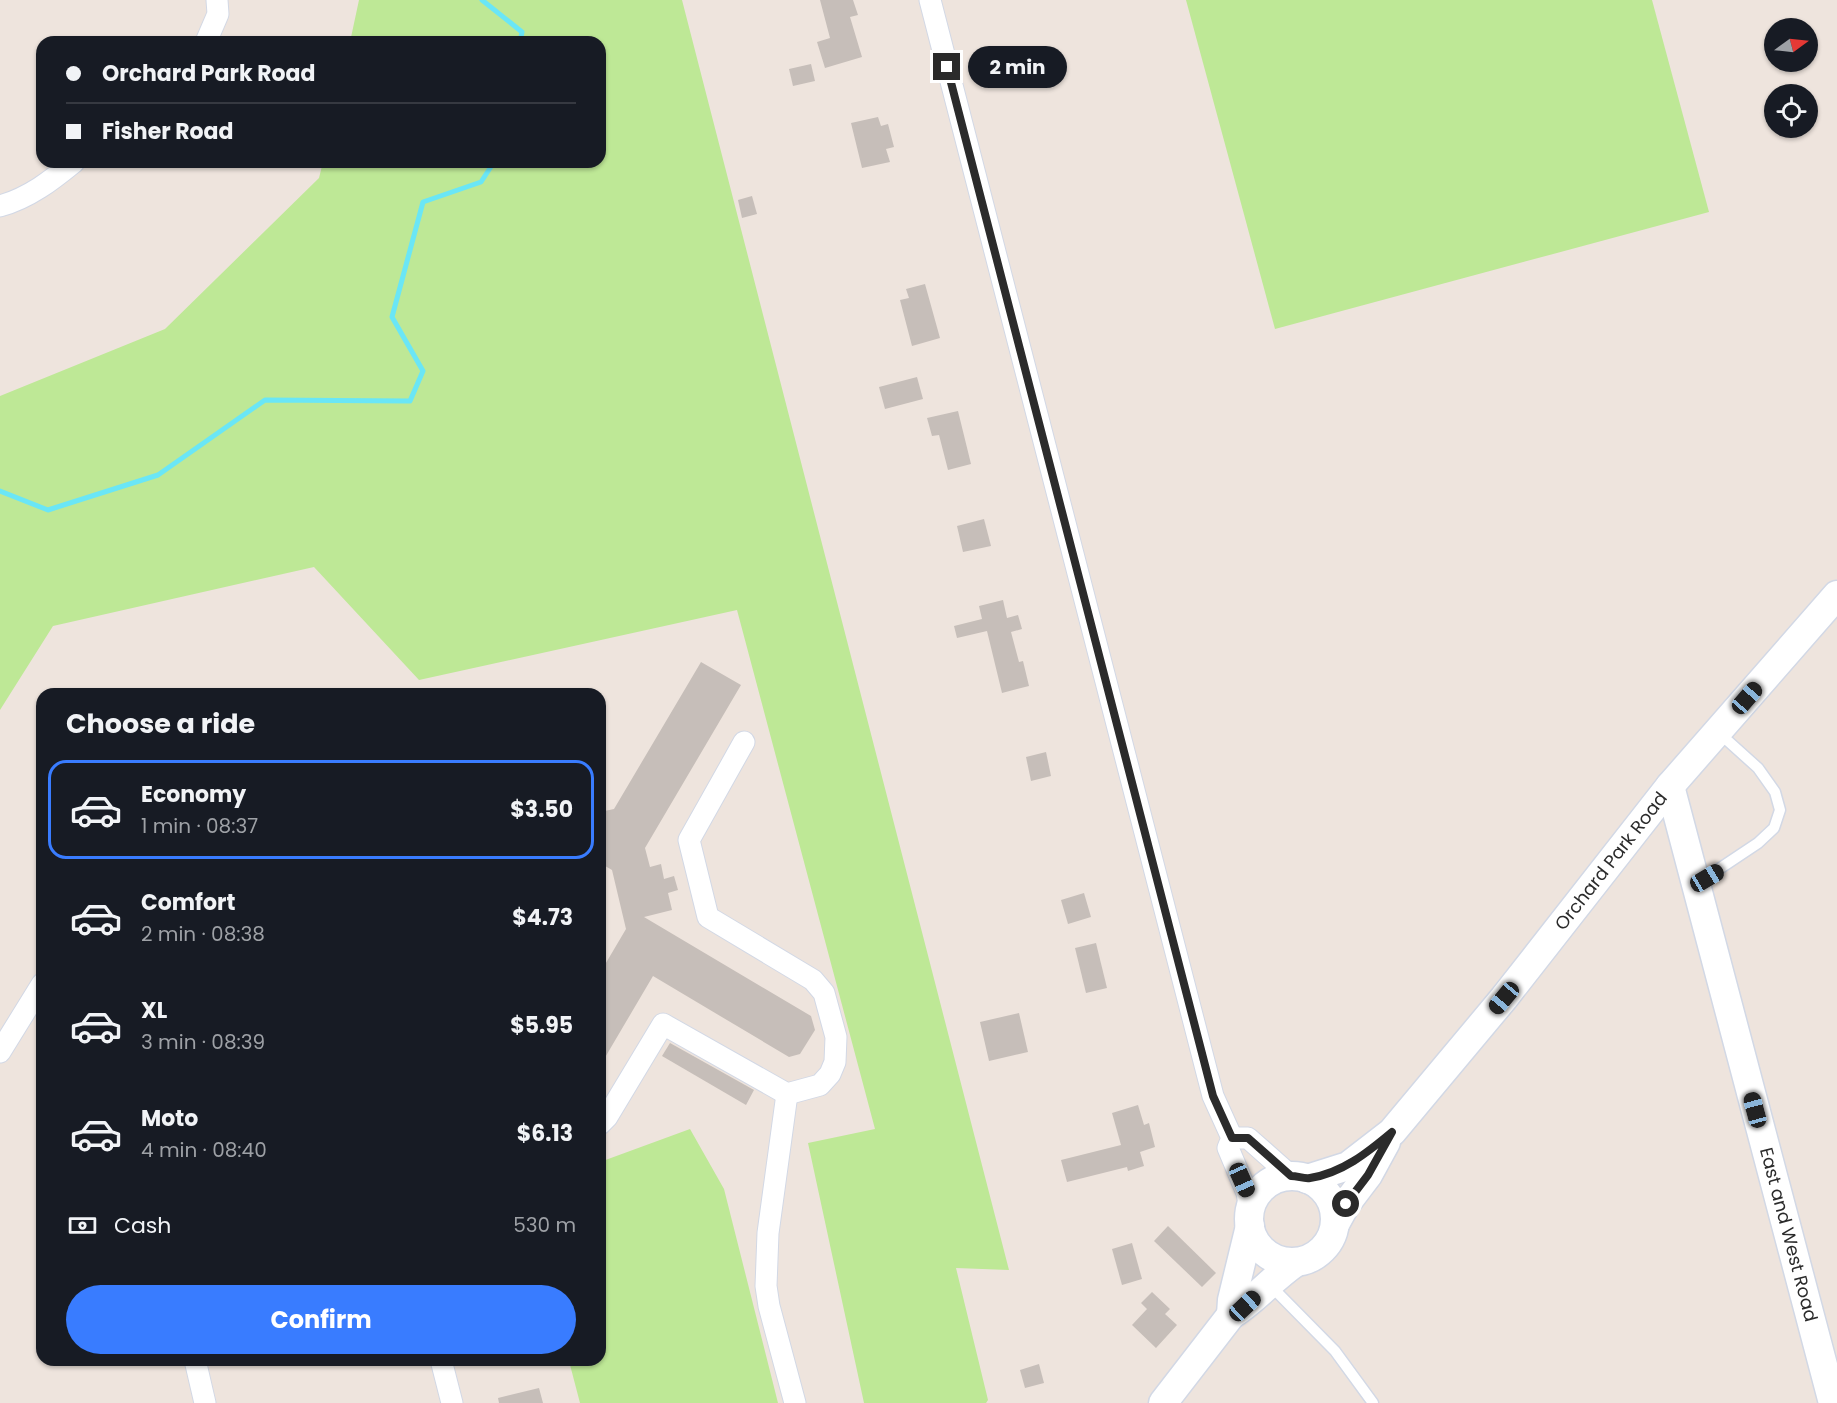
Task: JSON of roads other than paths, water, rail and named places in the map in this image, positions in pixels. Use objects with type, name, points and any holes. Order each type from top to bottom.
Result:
[{"type":"main road","name":"Orchard Park Road","points":[[1335,1224],[1346,1204],[1368,1175],[1392,1132],[1504,998],[1670,786],[1837,595]]},
{"type":"main road","name":"East and West Road","points":[[1670,786],[1833,1403]]},
{"type":"main road","name":"Orchard Park Road","points":[[1299,1178],[1348,1166],[1392,1132]]},
{"type":"main road","points":[[1163,1403],[1231,1315],[1245,1306],[1295,1263],[1309,1259],[1321,1251],[1330,1240],[1335,1224],[1335,1213],[1330,1199],[1322,1188],[1299,1178],[1282,1177],[1269,1182],[1258,1192],[1251,1204],[1250,1233],[1257,1245],[1268,1255],[1281,1261],[1295,1263]]},
{"type":"main road","points":[[1231,1315],[1232,1300],[1250,1218]]},
{"type":"street","points":[[209,36],[218,14],[218,0]]},
{"type":"street","points":[[930,0],[1213,1096],[1232,1138],[1228,1148],[1247,1192],[1250,1218]]},
{"type":"street","points":[[0,206],[33,193],[66,168]]},
{"type":"street","points":[[606,1117],[663,1024],[787,1094],[820,1085],[830,1074],[835,1062],[836,1037],[824,993],[813,980],[708,917],[689,840],[744,742]]},
{"type":"street","points":[[0,1052],[36,994]]},
{"type":"street","points":[[787,1094],[768,1233],[766,1286],[769,1306],[795,1403]]},
{"type":"street","points":[[1232,1138],[1248,1138],[1299,1178]]},
{"type":"street","points":[[197,1366],[206,1403]]},
{"type":"street","points":[[443,1366],[452,1403]]},
{"type":"lane","points":[[1696,885],[1758,843],[1774,828],[1780,810],[1775,792],[1758,768],[1717,732]]},
{"type":"lane","points":[[1269,1284],[1335,1351],[1373,1403]]},
{"type":"waterway","points":[[482,0],[522,32],[521,36]]},
{"type":"waterway","points":[[0,491],[48,510],[158,475],[265,400],[410,401],[423,371],[392,317],[423,202],[481,182],[490,168]]}]
